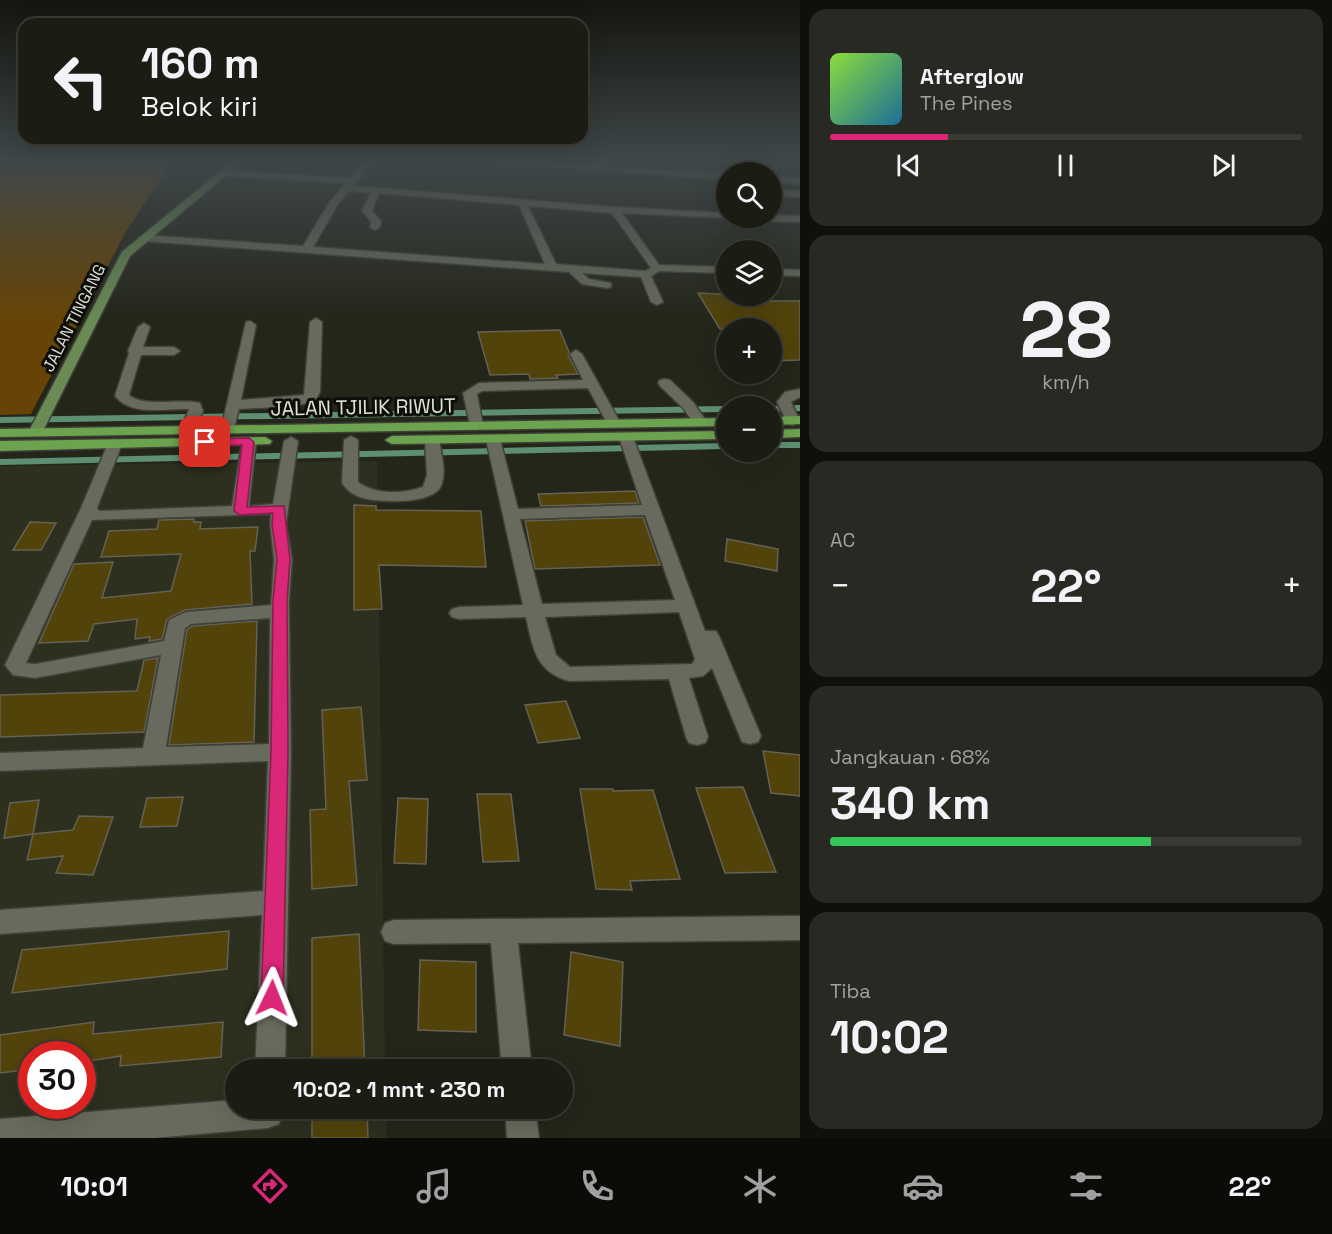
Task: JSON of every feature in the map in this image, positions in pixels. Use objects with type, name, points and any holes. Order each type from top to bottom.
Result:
[{"type":"highway","name":"JALAN TJILIK RIWUT","points":[[0,433],[228,429],[286,437],[351,440],[493,439],[626,433],[700,422],[716,422]]},
{"type":"highway","points":[[782,423],[797,425]]},
{"type":"highway","points":[[782,430],[797,425]]},
{"type":"highway","name":"JALAN TJILIK RIWUT","points":[[0,446],[249,442],[286,437],[476,426],[716,435]]},
{"type":"main road","name":"JALAN TINGANG","points":[[35,433],[122,260],[143,238],[174,213]]},
{"type":"street","points":[[307,249],[328,213]]},
{"type":"street","points":[[369,213],[376,221],[375,227]]},
{"type":"street","points":[[527,213],[552,267]]},
{"type":"street","points":[[617,213],[656,268]]},
{"type":"street","points":[[672,213],[716,215]]},
{"type":"street","points":[[782,219],[800,219]]},
{"type":"street","points":[[787,219],[800,232]]},
{"type":"street","points":[[143,238],[645,274],[653,272],[656,268],[716,270]]},
{"type":"street","points":[[572,269],[586,282],[607,285]]},
{"type":"street","points":[[782,272],[800,273]]},
{"type":"street","points":[[645,274],[657,302]]},
{"type":"street","points":[[233,405],[295,402],[310,398],[313,392],[316,322]]},
{"type":"street","points":[[228,429],[250,325]]},
{"type":"street","points":[[144,327],[134,351],[135,361],[122,396],[124,400],[146,405],[195,406],[196,411],[188,430]]},
{"type":"street","points":[[134,351],[174,351]]},
{"type":"street","points":[[576,354],[592,384],[626,433],[750,736]]},
{"type":"street","points":[[665,383],[688,405],[700,422]]},
{"type":"street","points":[[476,426],[470,393],[479,387],[592,384]]},
{"type":"street","points":[[797,425],[784,402],[790,395],[800,393]]},
{"type":"street","points":[[493,439],[545,654],[558,671],[569,674],[696,671],[702,667],[705,659],[626,433]]},
{"type":"street","points":[[270,1059],[280,752],[280,611],[283,559],[278,524],[286,437]]},
{"type":"street","points":[[351,440],[350,483],[367,494],[384,496],[424,493],[432,488],[435,479],[432,439]]},
{"type":"street","points":[[240,511],[249,442]]},
{"type":"street","points":[[114,444],[89,508],[15,665],[20,670],[35,671],[173,646]]},
{"type":"street","points":[[89,508],[96,516],[280,509]]},
{"type":"street","points":[[511,514],[652,510]]},
{"type":"street","points":[[459,613],[686,606]]},
{"type":"street","points":[[153,756],[176,625],[186,618],[280,611]]},
{"type":"street","points":[[677,672],[698,737]]},
{"type":"street","points":[[0,762],[280,752]]},
{"type":"street","points":[[0,921],[275,902]]},
{"type":"street","points":[[394,932],[800,928]]},
{"type":"street","points":[[503,930],[515,1059]]},
{"type":"street","points":[[0,1135],[225,1117]]},
{"type":"street","points":[[521,1119],[523,1138]]},
{"type":"shaded area","points":[[0,213],[138,213],[125,233],[31,414],[0,415]]},
{"type":"shaded area","points":[[377,461],[385,1059],[225,1059],[225,1119],[386,1119],[386,1138],[0,1138],[0,466]]},
{"type":"building","points":[[698,293],[716,294],[716,306],[782,306],[782,301],[800,301],[800,360],[782,361],[782,318],[716,318],[716,322]]},
{"type":"building","points":[[560,330],[569,352],[568,355],[578,374],[556,375],[558,378],[530,379],[529,374],[490,375],[478,332]]},
{"type":"building","points":[[635,491],[639,503],[541,506],[538,494]]},
{"type":"building","points":[[354,505],[376,506],[376,510],[481,511],[486,567],[379,565],[382,609],[354,610]]},
{"type":"building","points":[[643,517],[660,565],[535,569],[525,521]]},
{"type":"building","points":[[194,519],[194,522],[201,522],[200,529],[258,527],[255,551],[250,551],[252,604],[185,610],[167,619],[162,639],[149,641],[150,637],[135,639],[137,619],[94,624],[88,641],[39,643],[74,564],[113,562],[102,598],[171,591],[181,554],[101,557],[109,531],[157,529],[159,520]]},
{"type":"building","points":[[30,522],[56,523],[41,550],[13,550]]},
{"type":"building","points":[[727,539],[778,549],[777,571],[725,561]]},
{"type":"building","points":[[257,621],[254,742],[169,745],[187,629],[192,626]]},
{"type":"building","points":[[158,658],[144,732],[0,737],[0,695],[137,691],[144,660]]},
{"type":"building","points":[[566,701],[580,738],[538,743],[525,705]]},
{"type":"building","points":[[361,707],[367,780],[349,781],[357,885],[312,889],[310,810],[326,809],[322,710]]},
{"type":"building","points":[[763,751],[800,755],[800,796],[771,793]]},
{"type":"building","points":[[743,787],[776,872],[725,873],[696,788]]},
{"type":"building","points":[[580,789],[653,790],[680,879],[630,881],[632,890],[596,889]]},
{"type":"building","points":[[477,794],[511,794],[519,861],[483,862]]},
{"type":"building","points":[[183,797],[177,826],[140,827],[147,798]]},
{"type":"building","points":[[398,798],[428,799],[426,864],[394,863]]},
{"type":"building","points":[[39,800],[33,834],[4,838],[10,803]]},
{"type":"building","points":[[79,816],[113,817],[93,875],[56,873],[63,856],[27,860],[33,834],[73,830]]},
{"type":"building","points":[[229,931],[227,969],[12,993],[22,950]]},
{"type":"building","points":[[359,934],[365,1059],[312,1059],[312,938]]},
{"type":"building","points":[[571,952],[623,962],[620,1046],[564,1035]]},
{"type":"building","points":[[420,960],[476,962],[476,1032],[418,1030]]},
{"type":"building","points":[[94,1022],[93,1034],[223,1022],[221,1057],[120,1066],[121,1056],[96,1060],[96,1041],[18,1041],[18,1071],[0,1073],[0,1035]]},
{"type":"building","points":[[312,1119],[367,1119],[368,1138],[312,1138]]},
{"type":"waterway","points":[[782,409],[800,408]]},
{"type":"waterway","points":[[0,420],[716,409]]},
{"type":"waterway","points":[[782,445],[800,445]]},
{"type":"waterway","points":[[0,462],[716,446]]},
{"type":"route","points":[[205,442],[249,442],[240,511],[280,509],[278,524],[283,559],[280,601],[280,752],[272,998]]}]
